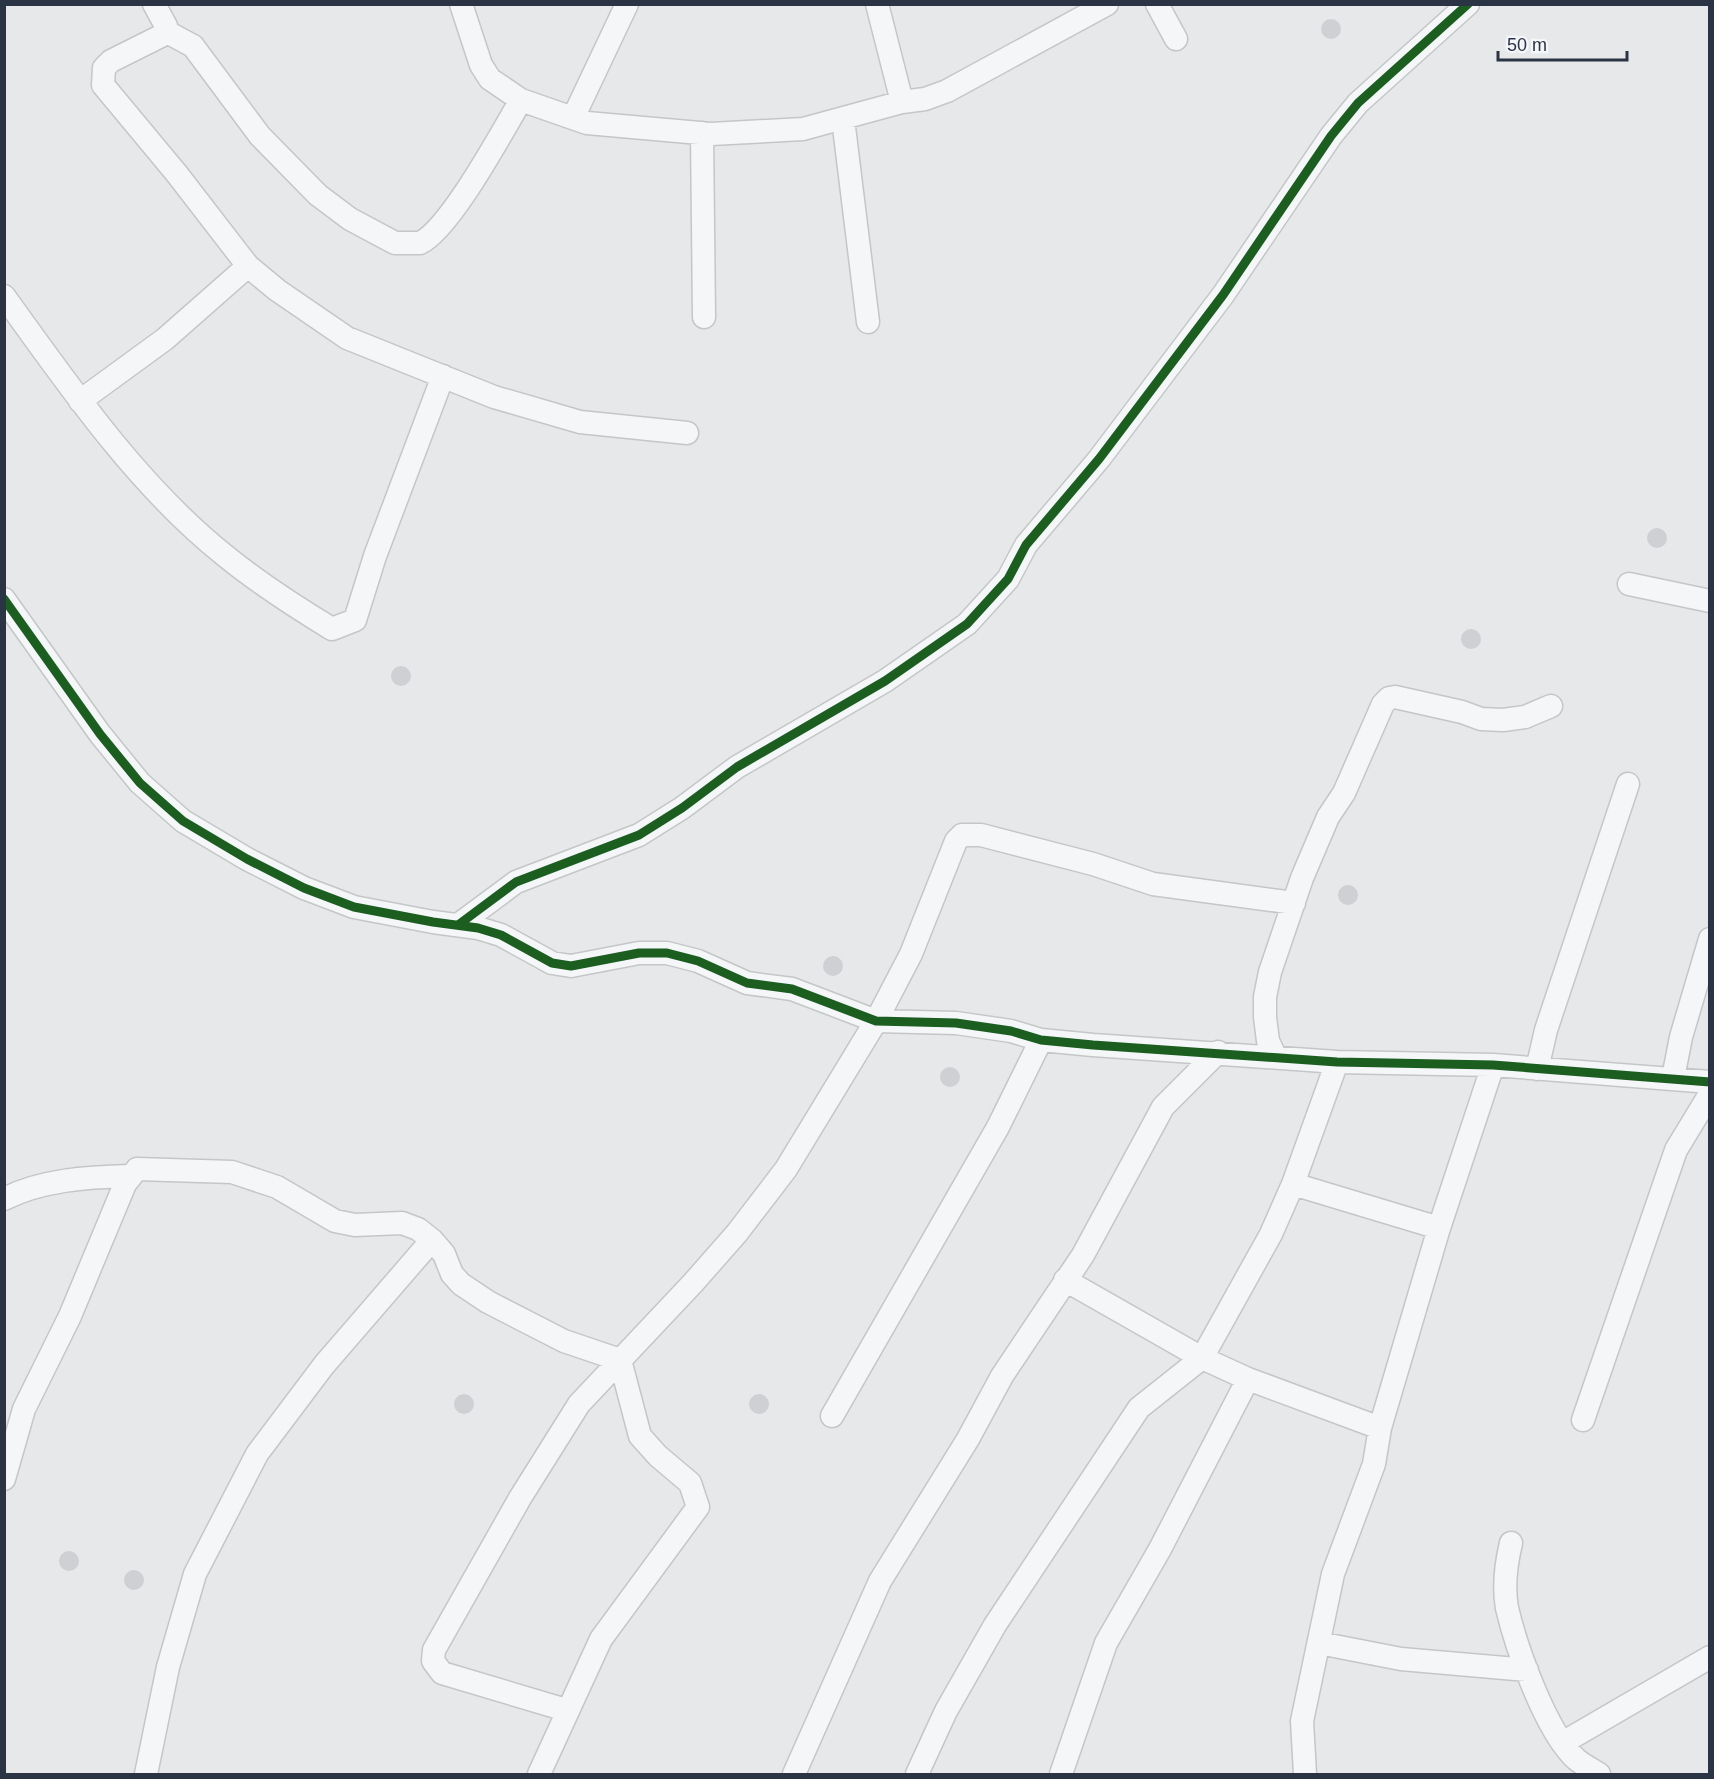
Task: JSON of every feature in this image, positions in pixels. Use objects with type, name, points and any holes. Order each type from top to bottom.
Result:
[{"type":"street","points":[[153,4],[167,32]]},
{"type":"street","points":[[461,4],[481,65],[490,78],[521,100],[587,123],[634,129],[702,133],[803,129],[902,102],[925,99],[947,91],[1107,4]]},
{"type":"street","points":[[573,118],[627,4]]},
{"type":"street","points":[[877,4],[902,102]]},
{"type":"street","points":[[1157,4],[1176,39]]},
{"type":"street","points":[[458,925],[516,882],[639,835],[682,808],[736,767],[885,681],[967,624],[1002,587],[1026,545],[1099,459],[1222,295],[1331,136],[1359,103],[1468,4]]},
{"type":"street","points":[[167,32],[193,46],[260,136],[318,195],[350,219],[395,243],[420,243],[439,228],[477,175],[521,100]]},
{"type":"street","points":[[167,32],[161,38],[111,61],[104,68],[103,85],[177,174],[248,266],[277,290],[347,338],[494,397],[580,422],[687,433]]},
{"type":"street","points":[[843,119],[868,322]]},
{"type":"street","points":[[702,133],[704,317]]},
{"type":"street","points":[[80,400],[165,339],[248,266]]},
{"type":"street","points":[[4,296],[80,400],[183,519],[222,554],[268,589],[332,629],[355,620],[375,556],[443,376]]},
{"type":"street","points":[[1629,584],[1710,601]]},
{"type":"street","points":[[4,599],[100,734],[140,783],[183,821],[247,859],[304,888],[354,907],[478,928],[501,935],[552,963],[571,966],[639,953],[667,953],[698,961],[747,983],[792,989],[876,1021],[956,1023],[1011,1030],[1041,1040],[1337,1062],[1493,1065],[1710,1082]]},
{"type":"street","points":[[1275,1056],[1268,1041],[1265,997],[1294,903],[1328,817],[1344,793],[1379,712],[1389,698],[1395,697],[1462,712],[1480,719],[1503,720],[1525,717],[1551,706]]},
{"type":"street","points":[[1537,1069],[1546,1030],[1628,784]]},
{"type":"street","points":[[566,1710],[442,1673],[435,1667],[433,1656],[546,1454],[579,1404],[693,1283],[786,1168],[876,1021],[911,954],[951,852],[962,835],[981,835],[1093,864],[1153,884],[1294,903]]},
{"type":"street","points":[[1673,1078],[1681,1037],[1710,939]]},
{"type":"street","points":[[832,1416],[998,1127],[1041,1040]]},
{"type":"street","points":[[794,1774],[880,1581],[968,1439],[1002,1376],[1083,1255],[1163,1107],[1218,1052]]},
{"type":"street","points":[[917,1774],[946,1711],[995,1626],[1139,1408],[1202,1358],[1271,1234],[1293,1184],[1337,1062]]},
{"type":"street","points":[[1305,1774],[1302,1721],[1333,1574],[1374,1464],[1380,1428],[1439,1228],[1493,1065]]},
{"type":"street","points":[[1583,1419],[1676,1150],[1710,1094]]},
{"type":"street","points":[[4,1479],[24,1409],[70,1316],[129,1176],[142,1168],[232,1172],[277,1187],[335,1221],[355,1225],[402,1223],[418,1229],[432,1240],[461,1284],[488,1302],[564,1341],[620,1360]]},
{"type":"street","points":[[4,1199],[24,1189],[71,1181],[129,1176]]},
{"type":"street","points":[[1293,1184],[1439,1228]]},
{"type":"street","points":[[146,1774],[168,1667],[195,1574],[257,1454],[324,1365],[432,1240]]},
{"type":"street","points":[[1065,1280],[1202,1358],[1248,1379],[1380,1428]]},
{"type":"street","points":[[539,1774],[566,1710],[601,1639],[698,1507],[690,1483],[658,1456],[640,1436],[620,1360]]},
{"type":"street","points":[[1061,1774],[1106,1643],[1160,1550],[1248,1379]]},
{"type":"street","points":[[1511,1543],[1507,1562],[1507,1606],[1527,1670],[1550,1724],[1575,1758],[1599,1774]]},
{"type":"street","points":[[1319,1643],[1401,1659],[1527,1670]]},
{"type":"street","points":[[1564,1742],[1710,1657]]},
{"type":"building","points":[[1331,19],[1338,22],[1341,29],[1338,36],[1331,39],[1324,36],[1321,29],[1324,22]]},
{"type":"building","points":[[1657,528],[1664,531],[1667,538],[1664,545],[1657,548],[1650,545],[1647,538],[1650,531]]},
{"type":"building","points":[[1471,629],[1478,632],[1481,639],[1478,646],[1471,649],[1464,646],[1461,639],[1464,632]]},
{"type":"building","points":[[401,666],[408,669],[411,676],[408,683],[401,686],[394,683],[391,676],[394,669]]},
{"type":"building","points":[[1348,885],[1355,888],[1358,895],[1355,902],[1348,905],[1341,902],[1338,895],[1341,888]]},
{"type":"building","points":[[833,956],[840,959],[843,966],[840,973],[833,976],[826,973],[823,966],[826,959]]},
{"type":"building","points":[[950,1067],[957,1070],[960,1077],[957,1084],[950,1087],[943,1084],[940,1077],[943,1070]]},
{"type":"building","points":[[464,1394],[471,1397],[474,1404],[471,1411],[464,1414],[457,1411],[454,1404],[457,1397]]},
{"type":"building","points":[[759,1394],[766,1397],[769,1404],[766,1411],[759,1414],[752,1411],[749,1404],[752,1397]]},
{"type":"building","points":[[69,1551],[76,1554],[79,1561],[76,1568],[69,1571],[62,1568],[59,1561],[62,1554]]},
{"type":"building","points":[[134,1570],[141,1573],[144,1580],[141,1587],[134,1590],[127,1587],[124,1580],[127,1573]]},
{"type":"cycle path","points":[[458,925],[516,882],[639,835],[682,808],[737,767],[885,681],[967,624],[1008,579],[1026,545],[1099,459],[1223,295],[1331,136],[1358,103],[1468,4]]},
{"type":"cycle path","points":[[4,599],[100,734],[140,783],[183,821],[247,859],[304,888],[354,907],[478,928],[501,935],[552,963],[571,966],[639,953],[667,953],[698,961],[747,983],[792,989],[876,1021],[956,1023],[1011,1031],[1041,1040],[1093,1045],[1337,1062],[1493,1065],[1710,1082]]}]
